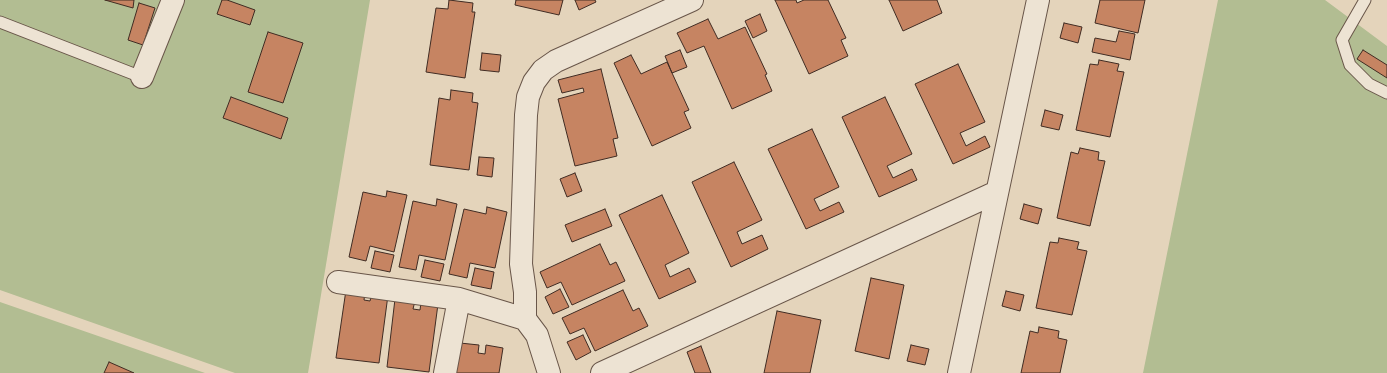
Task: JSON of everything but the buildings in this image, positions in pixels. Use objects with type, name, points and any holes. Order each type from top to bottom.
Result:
[{"type":"street","points":[[145,78],[173,0]]},
{"type":"street","points":[[525,319],[525,292],[521,264],[526,123],[528,97],[534,82],[543,70],[556,61],[692,0]]},
{"type":"street","points":[[959,373],[1038,0]]},
{"type":"street","points":[[602,373],[997,192]]},
{"type":"street","points":[[338,282],[459,299],[525,319],[537,335],[548,373]]},
{"type":"street","points":[[445,373],[459,299]]},
{"type":"lane","points":[[1365,0],[1342,40],[1350,65],[1369,84],[1387,93]]},
{"type":"lane","points":[[0,22],[145,78]]},
{"type":"green space","points":[[0,0],[370,0],[308,373],[235,373],[0,290]]},
{"type":"green space","points":[[1218,0],[1325,0],[1387,46],[1387,373],[1143,373]]},
{"type":"green space","points":[[0,302],[205,373],[0,373]]}]
